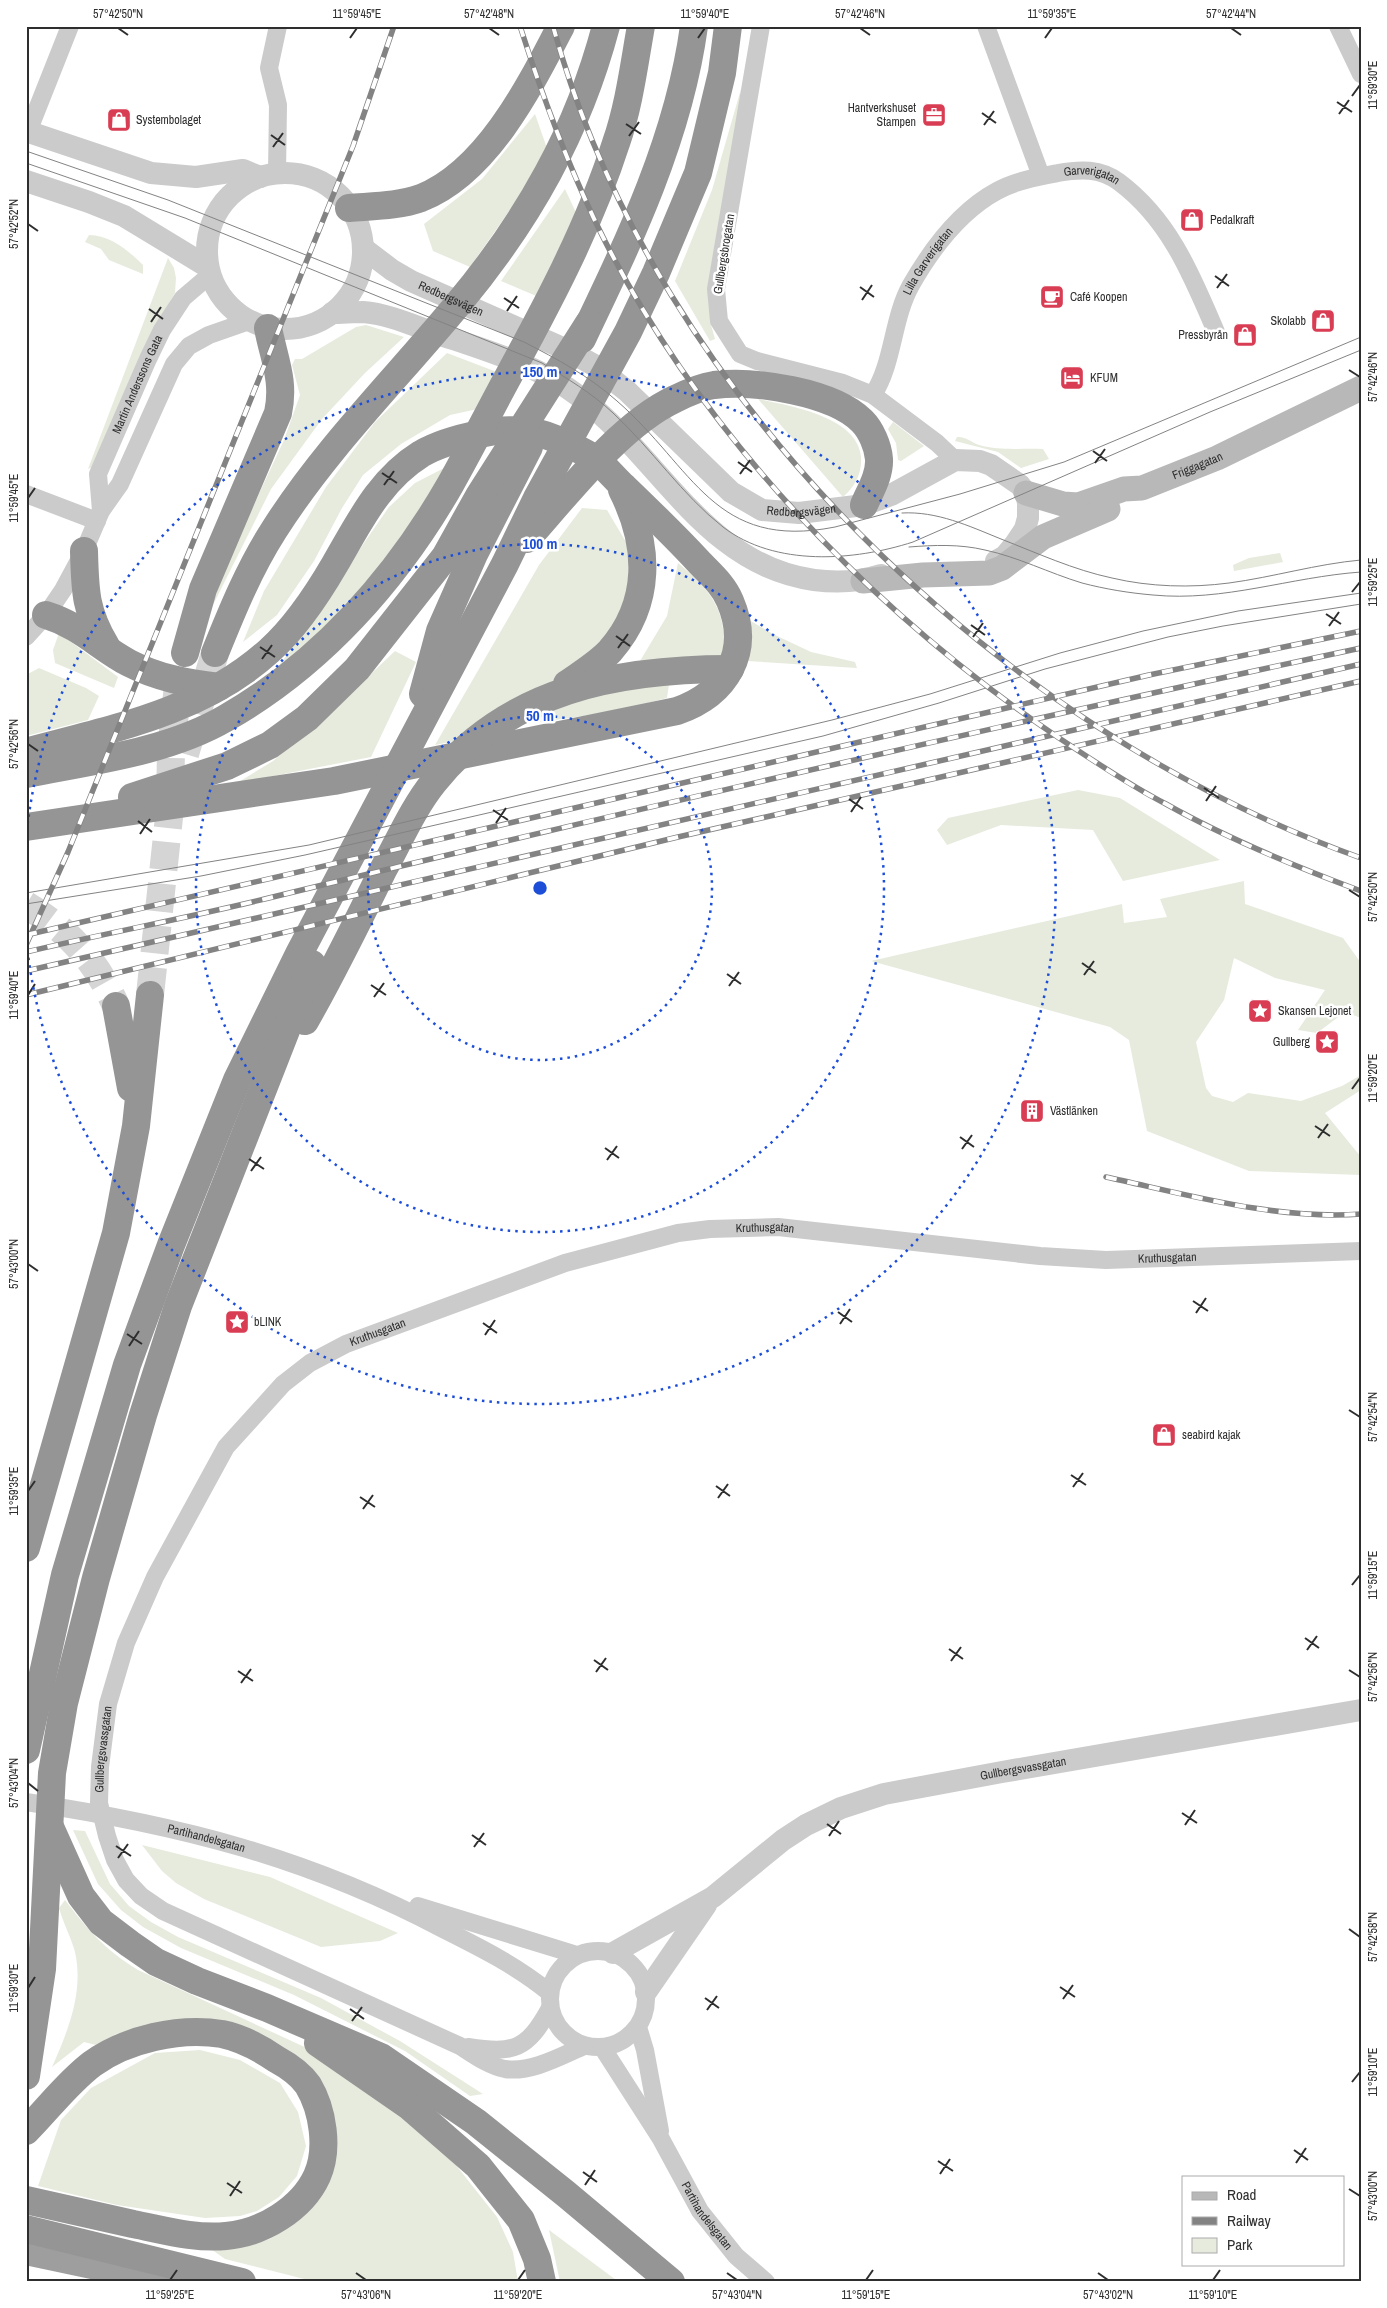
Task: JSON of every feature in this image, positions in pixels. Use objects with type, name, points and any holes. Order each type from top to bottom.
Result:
[{"type":"highway","points":[[349,208],[398,204],[421,198],[442,187],[462,170],[494,138],[514,111],[561,26]]},
{"type":"highway","points":[[215,653],[254,563],[302,489],[354,425],[459,303],[533,200],[560,154],[578,114],[597,61],[606,26]]},
{"type":"highway","points":[[26,774],[168,742],[224,720],[280,685],[324,647],[372,596],[449,487],[557,286],[585,226],[617,142],[641,26]]},
{"type":"highway","points":[[408,744],[440,630],[474,554],[621,257],[663,154],[679,100],[694,26]]},
{"type":"highway","points":[[26,1750],[65,1575],[127,1365],[236,1080],[408,744],[505,564],[537,498],[628,332],[679,222],[698,173],[722,73],[728,26]]},
{"type":"highway","points":[[26,827],[122,801],[227,766],[270,745],[307,718],[357,669],[445,557],[479,496],[589,323]]},
{"type":"highway","points":[[185,653],[203,589],[278,413],[282,395],[281,380],[258,324]]},
{"type":"highway","points":[[505,564],[620,438],[673,400],[713,385],[733,384],[791,391],[835,404],[862,421],[869,429],[879,460],[878,471],[864,505]]},
{"type":"highway","points":[[26,752],[154,716],[219,687],[249,668],[271,650],[315,597],[376,496],[395,473],[421,454],[481,433],[515,429],[554,438],[594,458],[721,585],[730,600],[737,620],[738,641],[730,669],[717,689],[698,702],[677,711],[334,781],[26,827]]},
{"type":"highway","points":[[550,697],[608,653],[630,622],[636,610],[642,580],[641,552],[631,508],[623,488]]},
{"type":"highway","points":[[84,551],[85,596],[93,625],[106,647]]},
{"type":"highway","points":[[46,614],[67,622],[127,662],[164,678],[219,687]]},
{"type":"highway","points":[[258,1102],[317,1000],[407,825],[434,782],[480,736],[510,716],[550,697],[590,683],[658,671],[730,669]]},
{"type":"highway","points":[[26,2076],[42,1969],[52,1773],[64,1703],[96,1578],[143,1415],[178,1306],[355,850]]},
{"type":"highway","points":[[26,1548],[116,1233],[136,1126],[150,996]]},
{"type":"highway","points":[[116,1006],[136,1126]]},
{"type":"highway","points":[[48,1824],[81,1896],[101,1922],[156,1962],[223,1992],[267,2008],[381,2057],[476,2122],[671,2282]]},
{"type":"highway","points":[[267,2008],[409,2106],[478,2166],[521,2220],[537,2259],[542,2282]]},
{"type":"highway","points":[[26,2131],[70,2084],[94,2063],[121,2049],[152,2038],[186,2032],[222,2034],[257,2046],[286,2065],[307,2084],[318,2106],[322,2123],[323,2144],[318,2175],[309,2189],[283,2215],[250,2231],[228,2236],[178,2234],[36,2202]]},
{"type":"highway","points":[[566,2194],[663,2282]]},
{"type":"highway","points":[[35,2242],[172,2282]]},
{"type":"highway","points":[[35,2242],[242,2282]]},
{"type":"main road","name":"Friggagatan","points":[[1026,493],[1062,504],[1078,505],[1124,489],[1142,488],[1217,458],[1361,388]]},
{"type":"main road","points":[[863,581],[923,576],[989,574],[1002,568],[1044,537],[1124,502],[1142,488]]},
{"type":"street","points":[[70,26],[27,131],[151,173],[196,177],[243,170],[269,175],[307,177],[324,184],[338,194],[349,208],[359,227],[363,248],[359,276],[346,300],[332,313],[309,326],[295,329],[258,324],[233,310],[219,294],[209,271],[207,246],[210,228],[219,210],[234,192],[269,175]]},
{"type":"street","points":[[269,175],[278,104],[268,68],[278,26]]},
{"type":"street","name":"Gullbergsbrogatan","points":[[761,26],[716,289],[719,321],[740,354],[756,361],[843,383],[873,395],[937,443],[955,460]]},
{"type":"street","points":[[986,26],[1041,176]]},
{"type":"street","points":[[1338,26],[1361,74]]},
{"type":"street","name":"Garverigatan","points":[[1041,176],[1088,169],[1104,173],[1119,182],[1164,226],[1183,257],[1216,332]]},
{"type":"street","name":"Lilla Garverigatan","points":[[873,395],[881,382],[899,309],[925,263],[955,225],[972,209],[996,192],[1041,176]]},
{"type":"street","points":[[26,181],[124,216],[209,271]]},
{"type":"street","name":"Redbergsvägen","points":[[363,248],[392,270],[411,281],[565,349],[594,366],[626,391],[700,460],[731,492],[762,510],[799,513],[864,505],[891,495],[955,460]]},
{"type":"street","name":"Martin Anderssons Gata","points":[[99,516],[98,474],[148,359],[162,330],[183,298],[209,271]]},
{"type":"street","points":[[332,313],[362,312],[381,316],[485,350],[550,378],[580,397],[610,423],[718,538],[742,554],[771,568],[801,578],[836,582],[863,581],[908,567],[969,566],[987,564],[997,560],[1016,544],[1025,529],[1028,518],[1026,493],[1016,482],[991,465],[980,461],[955,460]]},
{"type":"street","name":"Martin Anderssons Gata","points":[[26,637],[63,590],[84,551],[99,516],[120,484],[174,364],[189,346],[209,335],[258,324]]},
{"type":"street","points":[[26,494],[99,516]]},
{"type":"street","name":"Kruthusgatan","points":[[226,1447],[283,1384],[310,1362],[346,1344],[565,1263],[678,1233],[710,1229],[778,1227],[1040,1256],[1106,1260],[1361,1252]]},
{"type":"street","name":"Gullbergsvassgatan","points":[[226,1447],[155,1577],[126,1643],[108,1704],[100,1767],[99,1803],[115,1860],[126,1880],[141,1896],[163,1912],[460,2046],[489,2063],[505,2069],[521,2069],[584,2046]]},
{"type":"street","name":"Gullbergsvassgatan","points":[[613,1953],[713,1897],[806,1825],[841,1808],[884,1794],[1361,1710]]},
{"type":"street","name":"Partihandelsgatan","points":[[26,1802],[179,1829],[248,1847],[322,1872],[379,1896],[511,1963],[550,2000],[554,2021],[562,2031],[572,2040],[584,2046]]},
{"type":"street","name":"Partihandelsgatan","points":[[379,1896],[577,1955],[595,1951],[613,1953]]},
{"type":"street","name":"Gullbergsvassgatan","points":[[646,1992],[672,1951],[713,1897]]},
{"type":"street","points":[[584,2046],[602,2047],[622,2041],[638,2027],[645,2010],[646,1992],[642,1979],[635,1968],[625,1959],[613,1953]]},
{"type":"street","points":[[550,2000],[558,1971],[577,1955]]},
{"type":"street","name":"Gullbergsvassgatan","points":[[460,2046],[492,2051],[512,2049],[527,2042],[550,2000]]},
{"type":"street","name":"Partihandelsgatan","points":[[638,2027],[645,2050],[662,2139]]},
{"type":"street","name":"Partihandelsgatan","points":[[602,2047],[662,2139],[700,2211],[736,2256],[766,2282]]},
{"type":"green space","points":[[741,89],[727,203],[711,308],[711,325],[715,339],[710,341],[675,281],[712,190]]},
{"type":"green space","points":[[535,114],[549,154],[470,267],[433,251],[424,224],[482,179]]},
{"type":"green space","points":[[565,189],[578,217],[541,298],[501,281]]},
{"type":"green space","points":[[89,235],[112,241],[132,254],[143,265],[143,274],[109,260],[101,249],[85,242]]},
{"type":"green space","points":[[168,258],[174,268],[176,278],[175,293],[145,345],[103,445],[92,467],[88,469]]},
{"type":"green space","points":[[366,325],[404,337],[365,373],[322,419],[271,489],[209,613],[231,554],[284,440],[300,395],[292,365],[295,359],[302,359],[356,327]]},
{"type":"green space","points":[[447,353],[502,374],[482,408],[450,415],[401,444],[363,475],[342,508],[314,561],[277,615],[243,642],[264,591],[326,487],[375,422]]},
{"type":"green space","points":[[758,399],[804,410],[836,423],[848,432],[857,443],[861,463],[857,479],[843,497]]},
{"type":"green space","points":[[893,422],[924,446],[901,461],[898,460],[896,443],[888,429]]},
{"type":"green space","points":[[957,437],[965,438],[979,445],[995,448],[1043,449],[1049,459],[1021,468],[998,452],[955,441]]},
{"type":"green space","points":[[450,465],[405,539],[291,665],[277,668],[323,608],[357,553],[389,507],[415,483]]},
{"type":"green space","points":[[582,508],[607,510],[626,542],[630,560],[631,579],[612,634],[558,678],[472,729],[460,740],[435,745],[539,565]]},
{"type":"green space","points":[[1280,553],[1283,562],[1234,571],[1233,565],[1249,558]]},
{"type":"green space","points":[[678,563],[700,583],[715,604],[723,627],[723,657],[640,661],[667,616]]},
{"type":"green space","points":[[749,620],[811,652],[855,662],[857,668],[747,661],[752,635]]},
{"type":"green space","points":[[59,633],[118,677],[114,688],[55,663],[53,650]]},
{"type":"green space","points":[[395,651],[416,662],[371,757],[237,783],[273,761],[336,707]]},
{"type":"green space","points":[[39,668],[86,688],[99,696],[88,720],[26,736],[26,675]]},
{"type":"green space","points":[[669,684],[667,698],[612,712],[533,723],[562,706],[617,690]]},
{"type":"green space","points":[[1078,790],[1120,798],[1220,860],[1123,881],[1093,830],[1001,825],[947,845],[937,830],[948,818]]},
{"type":"green space","points":[[1244,881],[1245,904],[1343,938],[1361,963],[1361,1018],[1345,1012],[1317,1033],[1298,1030],[1325,990],[1275,978],[1234,958],[1224,1000],[1196,1042],[1206,1088],[1212,1096],[1233,1102],[1248,1093],[1301,1101],[1342,1086],[1361,1075],[1361,1090],[1325,1113],[1361,1157],[1361,1175],[1249,1171],[1147,1131],[1129,1040],[1110,1027],[871,961],[1122,904],[1124,923],[1167,917],[1160,899]]},
{"type":"green space","points":[[73,1830],[85,1831],[110,1884],[129,1906],[151,1922],[178,1937],[321,1998],[400,2041],[483,2094],[470,2096],[405,2051],[294,1995],[181,1948],[143,1927],[121,1910],[98,1884]]},
{"type":"green space","points":[[142,1845],[270,1877],[398,1933],[380,1941],[321,1947],[204,1899],[176,1883],[162,1871]]},
{"type":"green space","points":[[65,1900],[98,1939],[116,1955],[138,1970],[324,2056],[444,2150],[497,2217],[513,2252],[518,2282],[316,2282],[225,2259],[208,2247],[238,2248],[270,2239],[297,2221],[319,2194],[321,2083],[300,2058],[262,2036],[146,2027],[116,2034],[96,2045],[84,2042],[52,2067],[69,2025],[76,1996],[77,1967],[75,1952],[59,1908]]},
{"type":"green space","points":[[200,2050],[240,2060],[280,2083],[298,2112],[306,2146],[297,2176],[279,2197],[257,2211],[240,2216],[205,2218],[117,2205],[38,2186],[61,2120],[91,2088],[155,2053]]},
{"type":"green space","points":[[549,2230],[616,2280],[618,2282],[560,2282]]},
{"type":"tunnel","points":[[185,754],[215,653]]},
{"type":"tunnel","points":[[150,995],[170,808],[171,749],[178,686]]},
{"type":"tunnel","points":[[26,905],[55,925],[80,948],[100,974],[116,1006]]},
{"type":"tram line","points":[[26,151],[168,200],[524,342],[572,368],[606,392],[644,427],[688,477],[710,498],[733,515],[761,527],[794,531],[835,527],[960,494],[1064,462],[1361,337]]},
{"type":"tram line","points":[[26,163],[185,218],[542,363],[588,392],[613,413],[641,441],[694,501],[723,527],[744,540],[766,549],[790,554],[815,557],[841,556],[866,553],[913,542],[1210,412],[1361,350]]},
{"type":"tram line","points":[[902,513],[928,514],[953,520],[1056,561],[1098,575],[1156,585],[1200,586],[1229,583],[1328,564],[1361,560]]},
{"type":"tram line","points":[[909,547],[947,546],[976,548],[997,553],[1082,583],[1153,595],[1205,595],[1361,572]]},
{"type":"tram line","points":[[26,893],[309,845],[832,720],[930,694],[1060,653],[1143,631],[1238,611],[1361,593]]},
{"type":"tram line","points":[[26,904],[201,876],[305,855],[823,736],[939,703],[1045,669],[1168,637],[1223,626],[1361,604]]},
{"type":"railway","points":[[26,945],[68,852],[353,146],[394,26]]},
{"type":"railway","points":[[520,26],[546,102],[575,176],[597,225],[638,301],[685,374],[738,444],[795,511],[857,574],[922,633],[989,688],[1059,738],[1139,789],[1189,817],[1286,862],[1361,891]]},
{"type":"railway","points":[[553,26],[602,164],[672,296],[759,420],[860,534],[974,637],[1097,727],[1227,801],[1361,858]]},
{"type":"railway","points":[[26,935],[1149,675],[1361,631]]},
{"type":"railway","points":[[26,952],[249,903],[820,768],[1361,648]]},
{"type":"railway","points":[[26,971],[1361,664]]},
{"type":"railway","points":[[26,995],[678,837],[1361,681]]},
{"type":"railway","points":[[1106,1177],[1265,1210],[1329,1215],[1361,1214]]},
{"type":"place","name":"Hantverkshuset Stampen","points":[[934,115]]},
{"type":"place","name":"Systembolaget","points":[[119,120]]},
{"type":"place","name":"Pedalkraft","points":[[1192,220]]},
{"type":"place","name":"Café Koopen","points":[[1052,297]]},
{"type":"place","name":"Skolabb","points":[[1323,321]]},
{"type":"place","name":"Pressbyrån","points":[[1245,335]]},
{"type":"place","name":"KFUM","points":[[1072,378]]},
{"type":"place","name":"Skansen Lejonet","points":[[1260,1011]]},
{"type":"place","name":"Gullberg","points":[[1327,1042]]},
{"type":"place","name":"Västlänken","points":[[1032,1111]]},
{"type":"place","name":"bLINK","points":[[237,1322]]},
{"type":"place","name":"seabird kajak","points":[[1164,1435]]}]
